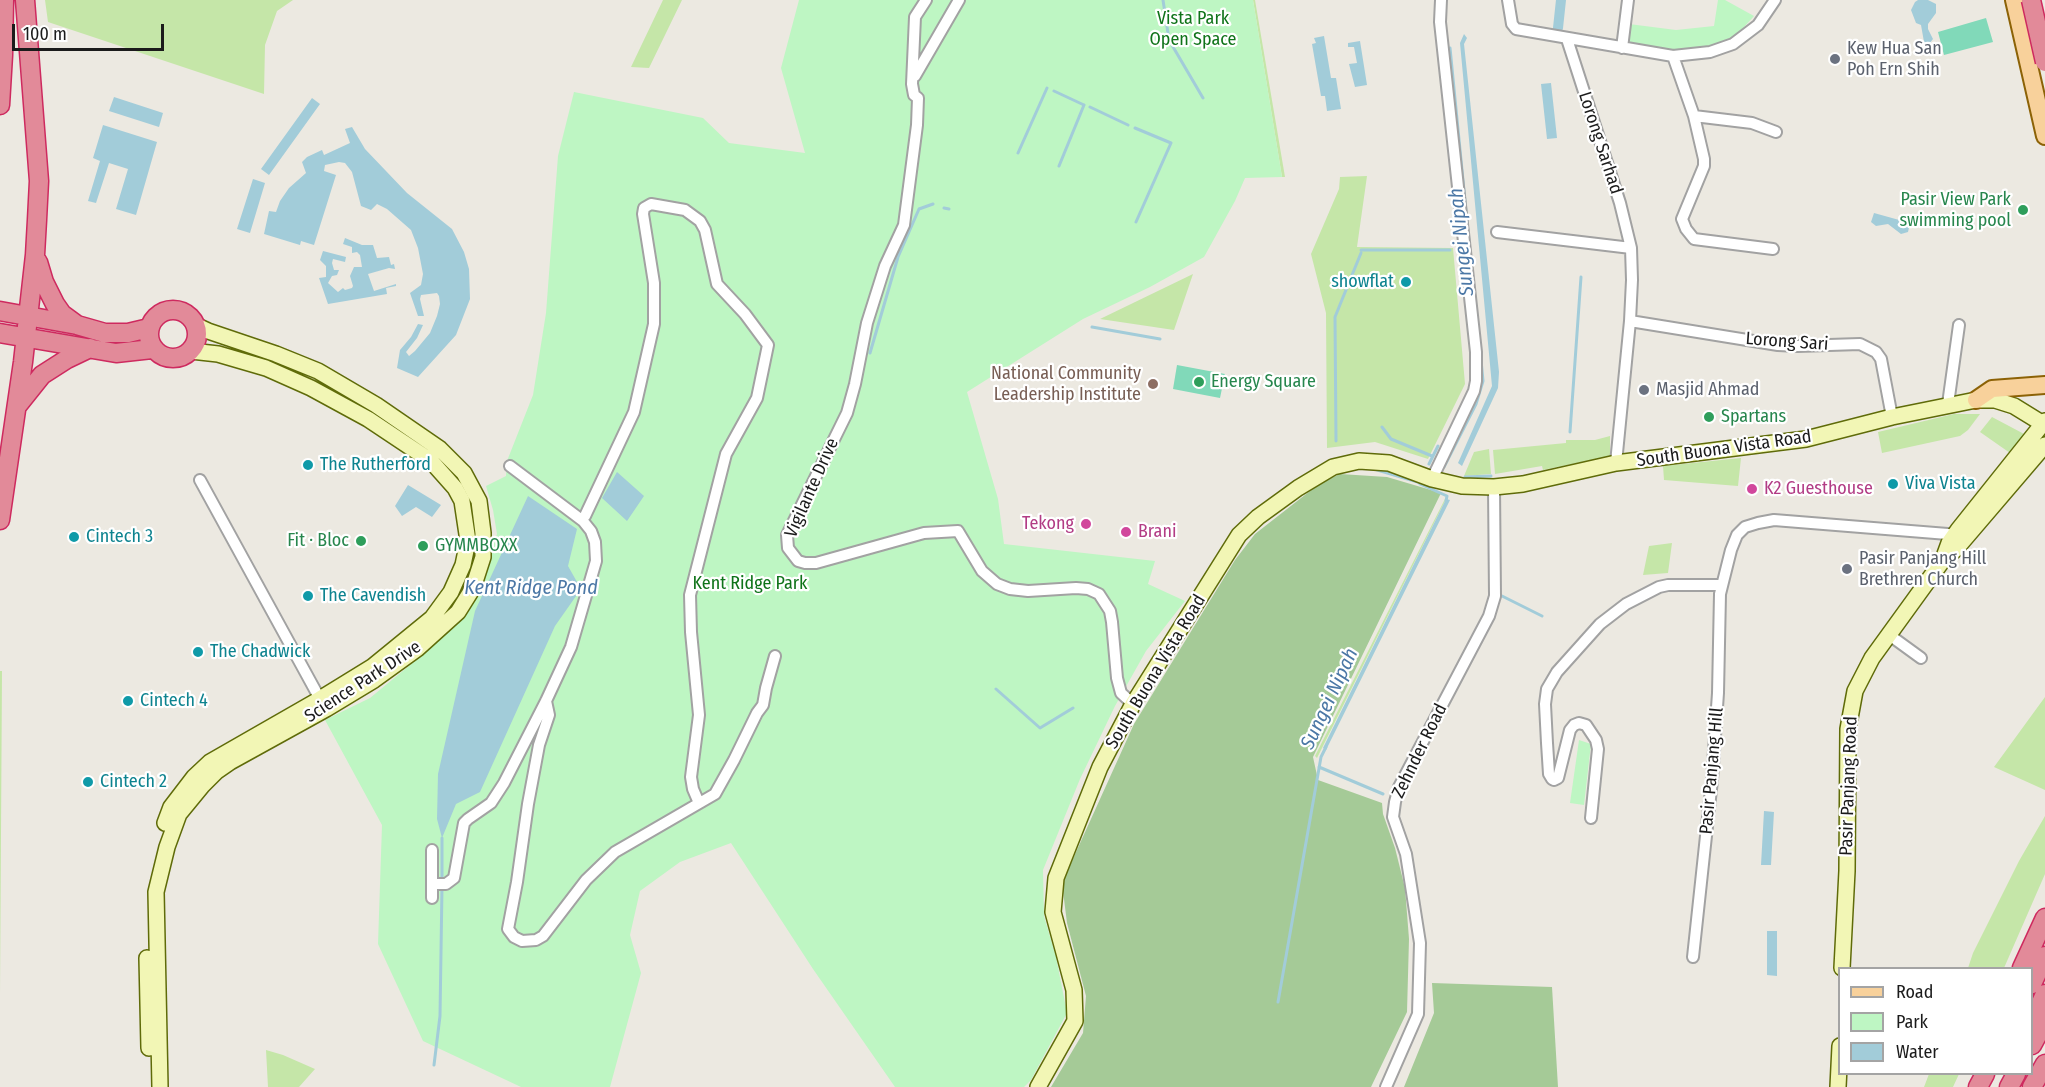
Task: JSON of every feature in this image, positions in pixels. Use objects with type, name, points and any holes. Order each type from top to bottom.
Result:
[{"type":"highway","points":[[0,105],[4,0]]},
{"type":"highway","points":[[0,520],[17,408],[25,317],[35,255],[39,181],[25,0]]},
{"type":"highway","points":[[2031,0],[2045,62]]},
{"type":"highway","points":[[35,255],[44,282],[55,304],[62,314],[77,325]]},
{"type":"highway","points":[[174,310],[184,313],[192,319],[195,325],[198,334],[196,344],[184,356],[174,358],[160,355],[152,349],[148,337],[149,328],[155,318],[164,312],[174,310]]},
{"type":"highway","points":[[0,311],[77,325],[105,333],[128,333],[149,328]]},
{"type":"highway","points":[[0,333],[116,353],[152,349]]},
{"type":"highway","points":[[17,408],[42,375],[90,348]]},
{"type":"highway","points":[[2023,967],[2045,918]]},
{"type":"highway","points":[[2033,980],[2045,956]]},
{"type":"highway","points":[[2033,1018],[2045,994]]},
{"type":"highway","points":[[2033,1042],[2045,1021]]},
{"type":"highway","points":[[2032,1087],[2045,1064]]},
{"type":"main road","points":[[2014,0],[2045,136]]},
{"type":"main road","points":[[2026,56],[2045,47]]},
{"type":"main road","name":"Science Park Drive","points":[[160,1087],[156,892],[167,847],[179,814],[202,786],[224,766],[374,680],[417,649],[458,612],[473,588],[483,558],[479,501],[464,473],[440,449],[376,405],[318,371],[276,354],[208,332],[195,325]]},
{"type":"main road","name":"Science Park Drive","points":[[150,1087],[146,891],[150,867],[171,807],[194,777],[210,762],[372,667],[432,618],[451,592],[463,565],[468,541],[462,501],[455,488],[431,461],[358,413],[311,388],[266,368],[218,354],[191,351]]},
{"type":"main road","points":[[1976,400],[1992,389],[2045,385]]},
{"type":"main road","points":[[2022,386],[2022,410]]},
{"type":"main road","name":"South Buona Vista Road","points":[[1038,1087],[1075,1021],[1074,990],[1053,912],[1056,878],[1100,767],[1133,704],[1239,535],[1258,517],[1298,488],[1333,466],[1359,461],[1389,463],[1432,479],[1462,486],[1494,487],[1523,484],[1616,460],[1806,439],[1948,404],[1976,400],[1995,400],[2022,410],[2044,423]]},
{"type":"main road","name":"Pasir Panjang Road","points":[[1842,967],[1847,871],[1848,729],[1855,691],[1872,658],[1888,634],[2044,423]]},
{"type":"main road","name":"Pasir Panjang Road","points":[[1961,535],[2045,445]]},
{"type":"street","points":[[914,79],[915,17],[926,0]]},
{"type":"street","points":[[914,79],[959,0]]},
{"type":"street","points":[[1432,479],[1474,391],[1476,381],[1476,352],[1440,22],[1441,0]]},
{"type":"street","points":[[1508,0],[1512,24],[1516,29],[1673,56],[1710,52],[1733,44],[1758,25],[1775,0]]},
{"type":"street","points":[[1623,48],[1628,0]]},
{"type":"street","name":"Lorong Sarhad","points":[[1568,39],[1620,202],[1631,248],[1630,321],[1616,460]]},
{"type":"street","points":[[1673,56],[1694,116],[1704,166],[1682,219],[1686,229],[1694,239],[1773,249]]},
{"type":"street","name":"Vigilante Drive","points":[[914,79],[912,84],[914,94],[918,98],[917,125],[904,225],[885,266],[867,323],[847,413],[787,535],[788,548],[798,561],[816,563],[924,533],[958,531],[982,571],[997,584],[1010,589],[1028,591],[1088,589],[1099,594],[1110,611],[1113,622],[1117,678],[1121,693],[1133,704]]},
{"type":"street","points":[[1694,116],[1752,123],[1776,132]]},
{"type":"street","points":[[585,516],[634,412],[654,324],[654,283],[643,211],[651,204],[685,210],[700,221],[705,230],[717,284],[745,314],[768,345],[757,398],[726,453],[690,595],[699,715],[691,777],[699,803]]},
{"type":"street","points":[[1497,232],[1631,248]]},
{"type":"street","name":"Lorong Sari","points":[[1630,321],[1778,345],[1860,344],[1876,352],[1881,359],[1892,417]]},
{"type":"street","points":[[1948,404],[1959,326]]},
{"type":"street","points":[[438,884],[449,883],[454,878],[464,824],[483,810],[495,797],[546,701],[571,647],[597,554],[591,531],[583,521],[510,466]]},
{"type":"street","points":[[200,480],[320,699]]},
{"type":"street","name":"Zehnder Road","points":[[1386,1087],[1418,1014],[1419,1004],[1420,944],[1406,854],[1393,817],[1395,802],[1399,787],[1488,616],[1495,596],[1494,487]]},
{"type":"street","name":"Pasir Panjang Hill","points":[[1693,957],[1713,769],[1718,693],[1718,613],[1722,585],[1737,536],[1745,528],[1774,520],[1961,535]]},
{"type":"street","points":[[1591,818],[1598,758],[1596,740],[1586,725],[1579,723],[1574,725],[1570,730],[1558,778],[1552,779],[1549,774],[1547,751],[1545,704],[1547,689],[1557,672],[1600,624],[1626,604],[1659,587],[1668,585],[1722,585]]},
{"type":"street","points":[[1888,634],[1922,658]]},
{"type":"street","points":[[546,701],[549,715],[535,765],[523,835],[518,882],[508,929],[518,940],[530,941],[543,936],[586,880],[615,852],[715,794],[763,705],[775,656]]},
{"type":"street","points":[[432,850],[438,884],[432,898]]},
{"type":"green space","points":[[45,0],[293,0],[277,11],[265,45],[264,94],[48,22]]},
{"type":"green space","points":[[663,0],[682,0],[649,68],[631,67]]},
{"type":"green space","name":"Kent Ridge Park","points":[[799,0],[1253,0],[1282,177],[1245,178],[1204,257],[1150,287],[1083,319],[967,392],[998,499],[1004,544],[1155,561],[1148,584],[1185,601],[1146,651],[1115,706],[1080,779],[1043,870],[1044,916],[1056,957],[1067,1013],[1031,1080],[1024,1087],[895,1087],[813,969],[731,843],[680,862],[640,891],[630,935],[641,973],[610,1087],[521,1087],[423,1041],[378,944],[382,825],[325,720],[370,698],[433,646],[478,595],[497,534],[486,486],[506,476],[507,461],[533,395],[546,313],[558,156],[574,92],[703,118],[729,143],[805,153],[781,68]]},
{"type":"green space","points":[[1253,0],[1255,0],[1285,177],[1282,177]]},
{"type":"green space","points":[[1718,0],[1725,0],[1754,16],[1735,37],[1705,48],[1669,53],[1627,45],[1629,24],[1676,30],[1714,26]]},
{"type":"green space","points":[[1986,18],[1993,42],[1944,55],[1938,32]]},
{"type":"green space","points":[[1367,176],[1357,247],[1453,248],[1465,384],[1428,459],[1375,442],[1327,448],[1326,313],[1311,254],[1339,189],[1340,177]]},
{"type":"green space","points":[[1193,274],[1174,330],[1100,319]]},
{"type":"green space","name":"Energy Square","points":[[1177,365],[1225,374],[1220,398],[1173,389]]},
{"type":"green space","points":[[1954,414],[1980,414],[1968,430],[1960,436],[1882,453],[1878,432]]},
{"type":"green space","points":[[1992,417],[2026,435],[2010,453],[1980,432]]},
{"type":"green space","points":[[1610,436],[1610,456],[1543,470],[1542,466],[1495,474],[1493,450],[1566,443],[1566,440],[1595,440]]},
{"type":"green space","points":[[1489,449],[1491,474],[1464,476],[1474,452]]},
{"type":"green space","points":[[1741,458],[1738,486],[1664,480],[1663,466]]},
{"type":"green space","points":[[1340,474],[1387,477],[1441,493],[1313,757],[1318,780],[1382,803],[1383,814],[1395,848],[1405,888],[1409,939],[1407,1012],[1371,1087],[1051,1087],[1083,1033],[1086,996],[1067,923],[1062,883],[1134,724],[1235,560],[1255,534],[1319,484]]},
{"type":"green space","points":[[1447,495],[1447,497],[1317,758],[1315,756]]},
{"type":"green space","points":[[1672,543],[1668,573],[1643,575],[1649,546]]},
{"type":"green space","points":[[0,671],[2,671],[0,994]]},
{"type":"green space","points":[[2045,697],[2045,790],[1994,767]]},
{"type":"green space","points":[[1579,740],[1591,744],[1584,805],[1570,803]]},
{"type":"green space","points":[[2045,816],[2045,874],[2004,967],[1968,967],[1973,953],[2019,861]]},
{"type":"green space","points":[[1432,983],[1552,987],[1558,1087],[1404,1087],[1434,1013]]},
{"type":"green space","points":[[266,1050],[315,1069],[299,1087],[268,1087]]},
{"type":"green space","points":[[1929,1075],[1959,1075],[1953,1087],[1924,1087]]},
{"type":"water","points":[[1918,0],[1928,0],[1936,4],[1936,13],[1928,24],[1933,39],[1929,44],[1925,44],[1921,25],[1916,23],[1911,10]]},
{"type":"water","points":[[1464,34],[1467,38],[1464,44],[1499,372],[1498,388],[1462,466],[1458,463],[1492,386],[1460,43]]},
{"type":"water","points":[[1324,36],[1331,78],[1336,78],[1341,109],[1327,111],[1325,96],[1321,96],[1312,44],[1316,43],[1314,38]]},
{"type":"water","points":[[1360,41],[1367,85],[1355,87],[1349,64],[1357,63],[1354,47],[1348,47],[1348,43]]},
{"type":"water","points":[[1551,83],[1557,138],[1547,139],[1541,84]]},
{"type":"water","points":[[114,97],[163,113],[159,127],[109,111]]},
{"type":"water","points":[[312,98],[320,104],[269,175],[261,169]]},
{"type":"water","points":[[103,125],[157,142],[136,215],[116,209],[128,169],[109,163],[96,203],[88,201],[100,161],[93,158]]},
{"type":"water","points":[[352,127],[365,149],[407,193],[452,229],[464,252],[469,269],[470,299],[456,335],[418,377],[397,368],[400,350],[418,324],[423,325],[417,338],[406,352],[409,356],[430,333],[440,304],[439,296],[437,293],[421,295],[424,316],[418,316],[410,293],[421,285],[423,274],[418,248],[411,230],[387,209],[377,204],[371,210],[361,206],[352,172],[345,163],[325,165],[324,171],[336,175],[314,245],[301,241],[300,245],[264,234],[269,211],[276,212],[289,188],[306,173],[302,162],[322,150],[324,155],[350,143],[345,129]]},
{"type":"water","points":[[253,179],[265,183],[250,233],[237,229]]},
{"type":"water","points":[[1874,213],[1910,223],[1908,232],[1901,234],[1888,224],[1876,226],[1871,222]]},
{"type":"water","points":[[345,238],[362,245],[373,245],[377,258],[389,257],[391,265],[394,264],[395,269],[389,268],[368,274],[374,291],[396,284],[396,286],[386,288],[387,294],[328,304],[319,278],[326,277],[326,266],[320,260],[323,251],[346,257],[345,262],[333,259],[332,263],[334,270],[339,270],[328,283],[338,292],[343,288],[345,290],[352,288],[350,276],[354,267],[362,267],[360,255],[357,252],[352,253],[352,247],[343,244]]},
{"type":"water","points":[[617,472],[644,496],[627,521],[602,498]]},
{"type":"water","points":[[408,485],[441,505],[432,517],[416,507],[402,516],[395,506]]},
{"type":"water","name":"Kent Ridge Pond","points":[[528,496],[577,529],[568,566],[581,589],[555,626],[480,792],[456,804],[442,838],[437,819],[438,774],[475,611]]},
{"type":"water","points":[[1446,499],[1450,500],[1326,750],[1323,748]]},
{"type":"water","points":[[1764,811],[1774,812],[1771,865],[1761,865]]},
{"type":"water","points":[[1767,931],[1777,931],[1777,976],[1767,975]]},
{"type":"waterway","points":[[1163,0],[1169,40],[1203,98]]},
{"type":"waterway","name":"Sungei Nipah","points":[[1558,28],[1561,0]]},
{"type":"waterway","points":[[1450,48],[1470,252]]},
{"type":"waterway","points":[[1018,153],[1047,88]]},
{"type":"waterway","points":[[1054,91],[1084,105]]},
{"type":"waterway","points":[[1059,166],[1084,105]]},
{"type":"waterway","points":[[1090,107],[1128,125]]},
{"type":"waterway","points":[[1135,128],[1171,143],[1136,222]]},
{"type":"waterway","points":[[870,353],[898,257],[919,209],[933,204]]},
{"type":"waterway","points":[[944,208],[949,209]]},
{"type":"waterway","points":[[1361,250],[1450,250]]},
{"type":"waterway","points":[[1336,441],[1335,317],[1361,253]]},
{"type":"waterway","points":[[1570,432],[1581,277]]},
{"type":"waterway","points":[[1092,327],[1160,339]]},
{"type":"waterway","points":[[1444,467],[1476,404],[1483,381],[1481,360]]},
{"type":"waterway","points":[[1382,427],[1391,439],[1432,456]]},
{"type":"waterway","points":[[1429,464],[1438,446]]},
{"type":"waterway","points":[[1374,469],[1421,483]]},
{"type":"waterway","points":[[1465,477],[1491,476]]},
{"type":"waterway","points":[[1420,484],[1447,496],[1446,501]]},
{"type":"waterway","points":[[1502,596],[1542,616]]},
{"type":"waterway","points":[[996,689],[1040,728],[1073,708]]},
{"type":"waterway","name":"Sungei Nipah","points":[[1278,1002],[1321,757],[1326,747]]},
{"type":"waterway","points":[[1319,767],[1383,794]]},
{"type":"waterway","points":[[442,838],[442,881]]},
{"type":"waterway","points":[[434,1065],[440,1016],[442,887]]},
{"type":"place","name":"Kew Hua San Poh Ern Shih","points":[[1835,59]]},
{"type":"place","name":"Pasir View Park swimming pool","points":[[2023,210]]},
{"type":"place","name":"showflat","points":[[1406,282]]},
{"type":"place","name":"Energy Square","points":[[1199,382]]},
{"type":"place","name":"National Community Leadership Institute","points":[[1153,384]]},
{"type":"place","name":"Masjid Ahmad","points":[[1644,390]]},
{"type":"place","name":"Spartans","points":[[1709,417]]},
{"type":"place","name":"The Rutherford","points":[[308,465]]},
{"type":"place","name":"Viva Vista","points":[[1893,484]]},
{"type":"place","name":"K2 Guesthouse","points":[[1752,489]]},
{"type":"place","name":"Tekong","points":[[1086,524]]},
{"type":"place","name":"Brani","points":[[1126,532]]},
{"type":"place","name":"Cintech 3","points":[[74,537]]},
{"type":"place","name":"Fit · Bloc","points":[[361,541]]},
{"type":"place","name":"GYMMBOXX","points":[[423,546]]},
{"type":"place","name":"Pasir Panjang Hill Brethren Church","points":[[1847,569]]},
{"type":"place","name":"The Cavendish","points":[[308,596]]},
{"type":"place","name":"The Chadwick","points":[[198,652]]},
{"type":"place","name":"Cintech 4","points":[[128,701]]},
{"type":"place","name":"Cintech 2","points":[[88,782]]},
{"type":"park label","name":"Vista Park Open Space","points":[[1193,29]]}]
